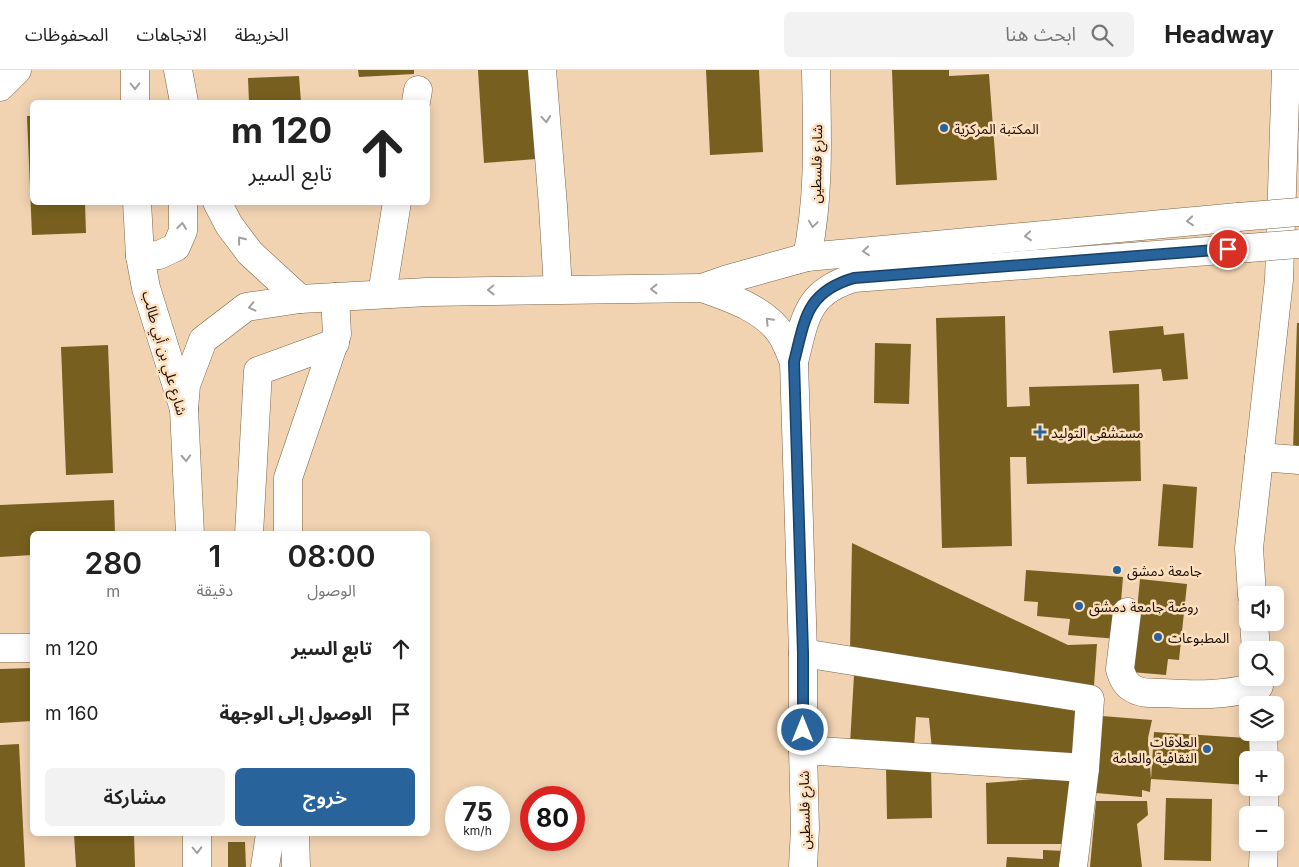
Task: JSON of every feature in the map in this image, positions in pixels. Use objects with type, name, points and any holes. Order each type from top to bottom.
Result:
[{"type":"main road","points":[[0,88],[17,70]]},
{"type":"main road","points":[[135,70],[135,100]]},
{"type":"main road","points":[[542,70],[558,289]]},
{"type":"main road","name":"شارع فلسطين","points":[[807,257],[816,195],[816,70]]},
{"type":"main road","points":[[1251,586],[1249,548],[1279,280],[1286,70]]},
{"type":"main road","points":[[179,83],[183,100]]},
{"type":"main road","name":"شارع علي بن أبي طالب","points":[[137,205],[140,256],[146,288],[184,409],[190,531]]},
{"type":"main road","points":[[140,256],[159,255],[176,247],[183,230],[183,205]]},
{"type":"main road","points":[[219,205],[229,225],[250,253],[300,299]]},
{"type":"main road","points":[[382,294],[397,205]]},
{"type":"main road","points":[[184,409],[186,384],[203,340],[246,308],[300,299],[382,294],[558,289],[702,288],[807,257],[1299,212]]},
{"type":"main road","points":[[794,362],[805,316],[812,305],[830,288],[854,278],[1299,244]]},
{"type":"main road","points":[[702,288],[723,295],[763,315],[782,335],[794,362]]},
{"type":"main road","points":[[288,531],[288,478],[336,339],[335,297]]},
{"type":"main road","points":[[249,531],[258,371],[336,339]]},
{"type":"main road","name":"شارع فلسطين","points":[[794,362],[803,653],[802,750],[805,828],[803,867]]},
{"type":"main road","points":[[1259,457],[1299,460]]},
{"type":"main road","points":[[1126,612],[1120,669],[1122,676],[1130,687],[1143,692],[1204,696],[1259,690]]},
{"type":"main road","points":[[0,648],[30,648]]},
{"type":"main road","points":[[803,653],[1090,699],[1085,768],[1073,867]]},
{"type":"main road","points":[[802,750],[1085,768]]},
{"type":"main road","points":[[197,836],[197,867]]},
{"type":"main road","points":[[265,867],[270,836]]},
{"type":"main road","points":[[295,836],[296,867]]},
{"type":"main road","points":[[1263,867],[1264,851]]},
{"type":"building","points":[[358,70],[414,70],[414,74],[359,77]]},
{"type":"building","points":[[478,70],[531,70],[536,159],[484,163]]},
{"type":"building","points":[[706,70],[759,70],[763,152],[710,155]]},
{"type":"building","name":"المكتبة المركزية","points":[[892,70],[949,70],[949,76],[989,74],[997,180],[896,185]]},
{"type":"building","points":[[299,76],[301,100],[249,100],[248,78]]},
{"type":"building","points":[[27,116],[30,116],[30,187]]},
{"type":"building","points":[[31,205],[85,205],[86,233],[32,235]]},
{"type":"building","name":"مستشفى التوليد","points":[[1005,316],[1007,407],[1030,406],[1029,387],[1139,384],[1141,481],[1027,484],[1026,457],[1010,457],[1012,546],[942,548],[936,318]]},
{"type":"building","points":[[1297,323],[1299,323],[1299,451],[1293,450]]},
{"type":"building","points":[[1163,326],[1164,335],[1184,333],[1188,379],[1163,381],[1161,369],[1113,373],[1109,331]]},
{"type":"building","points":[[875,343],[911,344],[909,404],[874,403]]},
{"type":"building","points":[[108,345],[113,473],[66,475],[61,347]]},
{"type":"building","points":[[1163,484],[1197,487],[1193,548],[1158,546]]},
{"type":"building","points":[[114,500],[115,531],[30,531],[30,555],[0,557],[0,505]]},
{"type":"building","points":[[852,543],[1068,645],[1097,644],[1094,686],[850,650]]},
{"type":"building","name":"روضة جامعة دمشق","points":[[1026,570],[1123,577],[1118,639],[1068,635],[1070,619],[1037,616],[1038,602],[1024,601]]},
{"type":"building","name":"المطبوعات","points":[[1140,579],[1187,584],[1179,660],[1168,659],[1166,675],[1131,672]]},
{"type":"building","points":[[30,668],[30,721],[0,723],[0,669]]},
{"type":"building","points":[[854,675],[931,680],[1086,708],[1080,758],[932,750],[929,718],[916,717],[914,748],[850,744]]},
{"type":"building","points":[[1102,716],[1152,720],[1148,738],[1150,792],[1142,790],[1142,797],[1096,793]]},
{"type":"building","name":"العلاقات الثقافية والعامة","points":[[1154,732],[1239,738],[1239,741],[1262,741],[1261,751],[1239,751],[1239,784],[1151,779]]},
{"type":"building","points":[[19,744],[25,867],[0,867],[0,745]]},
{"type":"building","points":[[931,766],[932,818],[887,819],[886,767]]},
{"type":"building","points":[[1074,776],[1066,844],[987,844],[986,783]]},
{"type":"building","points":[[1166,798],[1212,799],[1211,861],[1164,860]]},
{"type":"building","points":[[1096,801],[1147,801],[1148,815],[1137,824],[1142,867],[1090,867]]},
{"type":"building","points":[[74,836],[134,836],[135,867],[76,867]]},
{"type":"building","points":[[228,842],[245,842],[246,867],[228,867]]},
{"type":"building","points":[[1043,850],[1065,851],[1064,867],[1006,867],[1007,857],[1043,859]]},
{"type":"place","name":"المكتبة المركزية","points":[[944,128]]},
{"type":"place","name":"مستشفى التوليد","points":[[1040,432]]},
{"type":"place","name":"جامعة دمشق","points":[[1117,570]]},
{"type":"place","name":"روضة جامعة دمشق","points":[[1079,606]]},
{"type":"place","name":"المطبوعات","points":[[1158,637]]},
{"type":"place","name":"العلاقات الثقافية والعامة","points":[[1207,749]]},
{"type":"route","points":[[803,730],[803,653],[794,362],[805,316],[820,295],[830,288],[854,278],[1228,249]]}]
